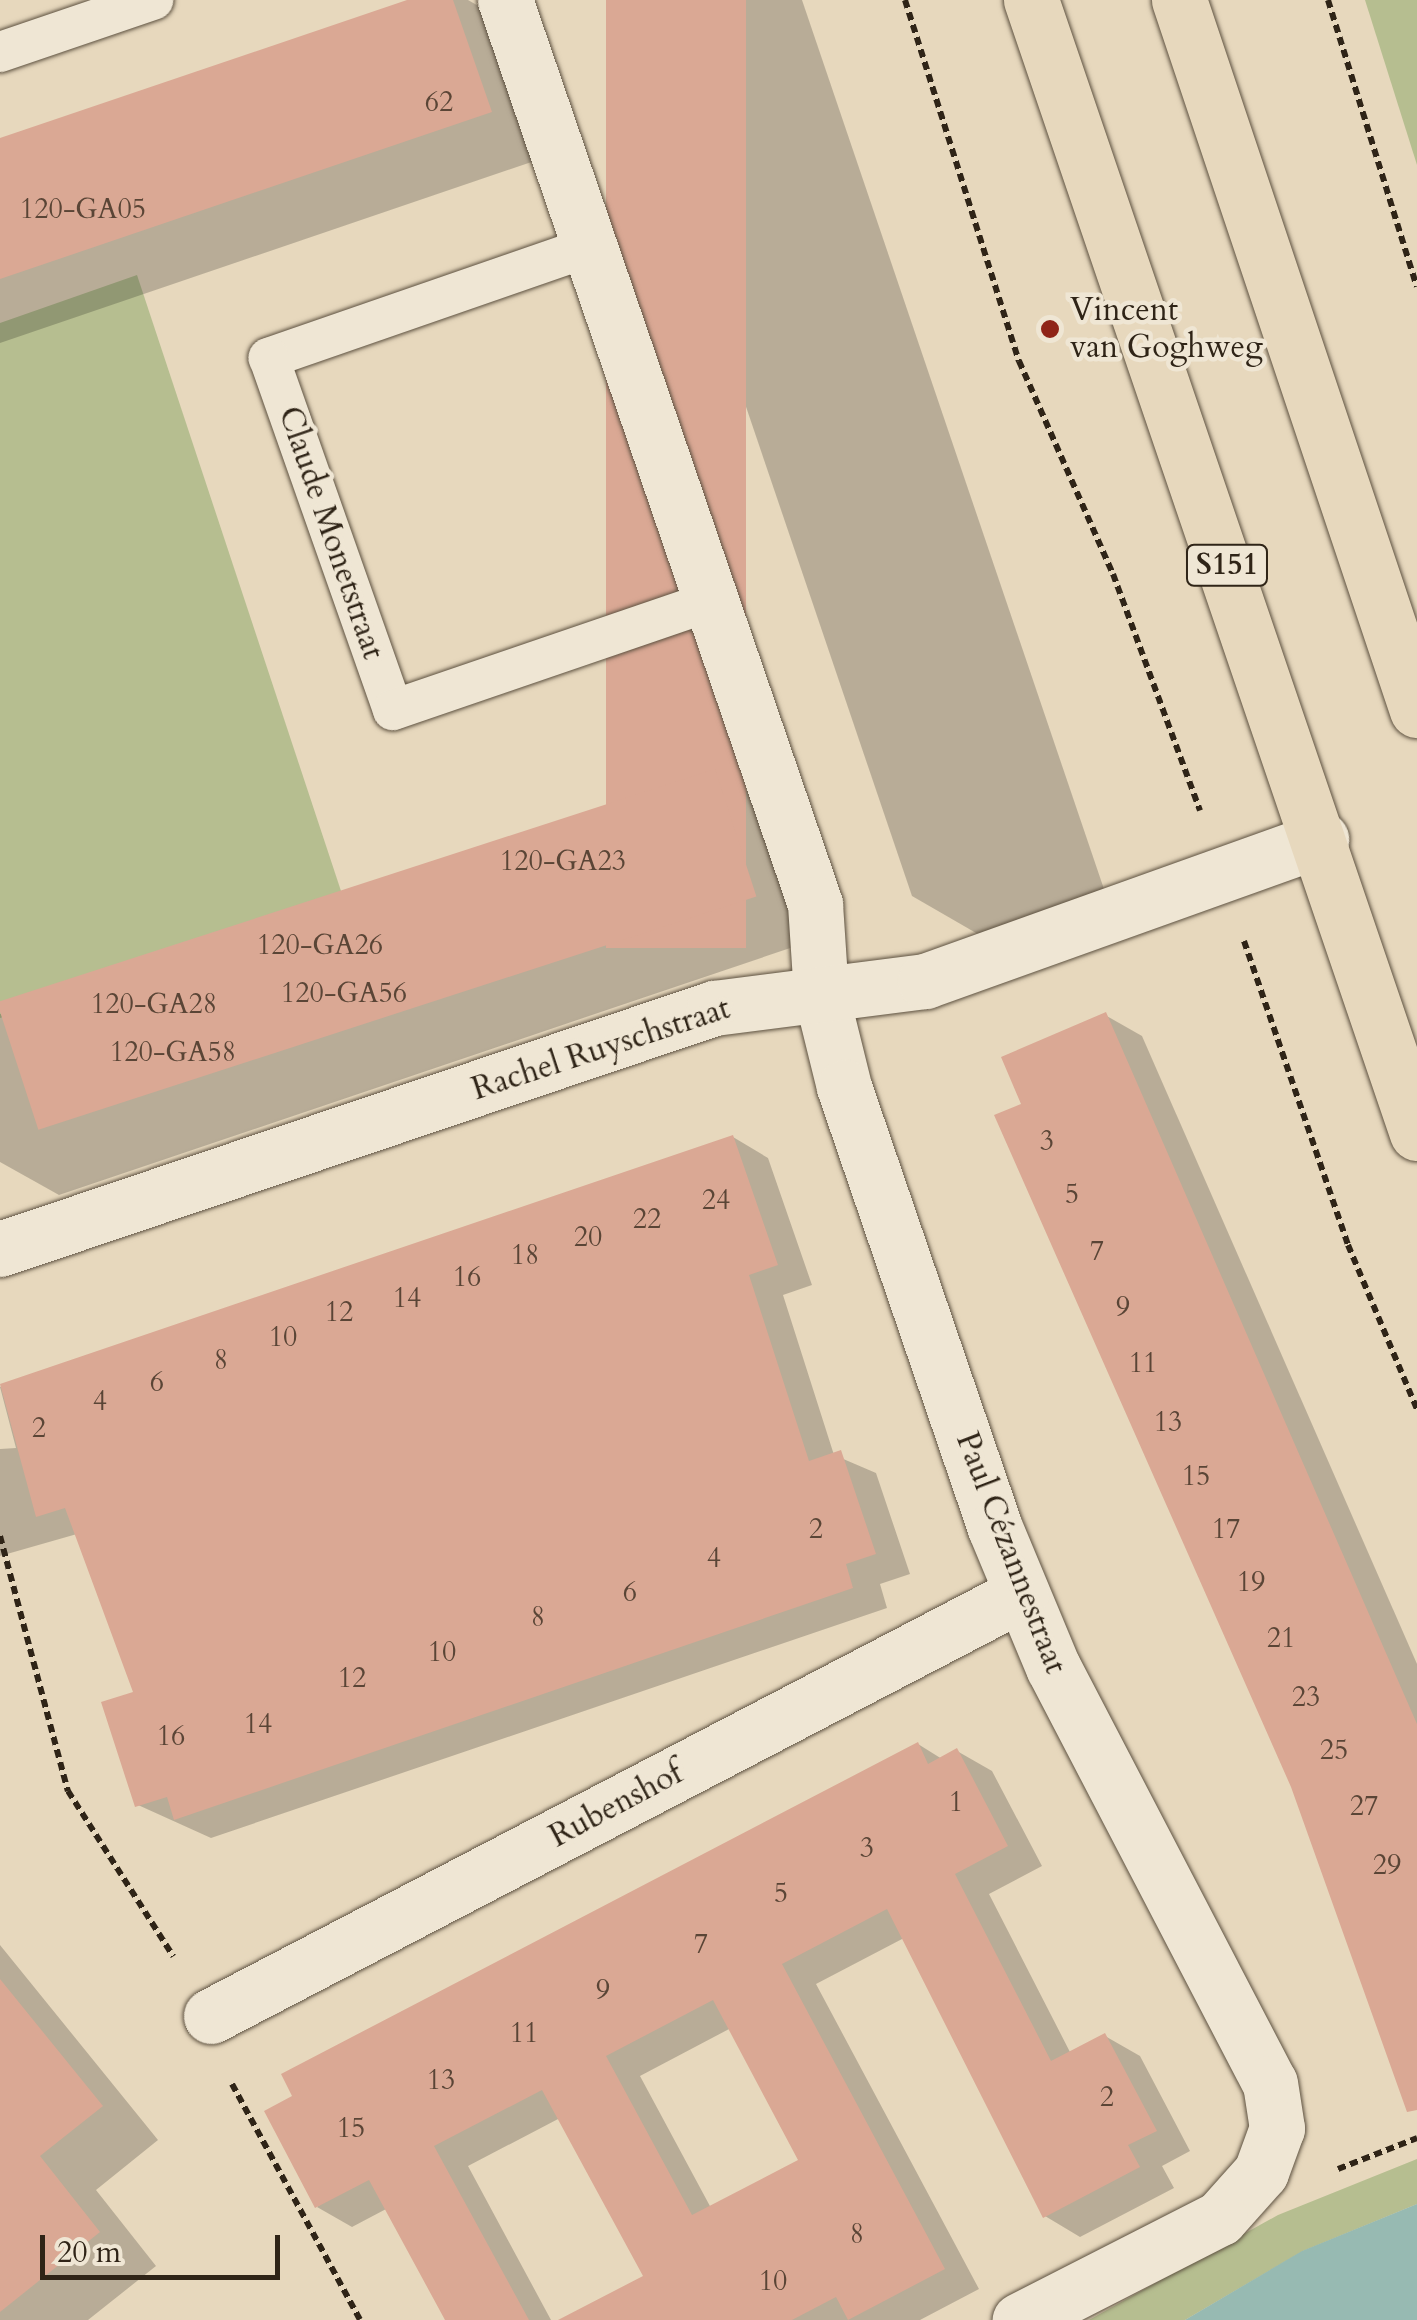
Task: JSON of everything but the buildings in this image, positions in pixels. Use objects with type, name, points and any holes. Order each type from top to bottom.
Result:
[{"type":"main road","name":"S151","points":[[1031,0],[1321,838],[1417,1132]]},
{"type":"main road","points":[[1179,0],[1417,710]]},
{"type":"street","points":[[505,0],[586,248],[815,904],[821,994]]},
{"type":"street","name":"Rachel Ruyschstraat","points":[[0,1249],[714,1008],[925,981],[1321,838]]},
{"type":"street","name":"Paul Cézannestraat","points":[[821,994],[844,1086],[1021,1594],[1270,2083],[1277,2128],[1261,2172],[1220,2218],[1020,2320]]},
{"type":"street","name":"Rubenshof","points":[[212,2016],[1021,1594]]},
{"type":"lane","points":[[0,52],[153,0]]},
{"type":"lane","name":"Claude Monetstraat","points":[[586,248],[268,358],[393,710],[709,602]]},
{"type":"path","points":[[905,0],[1019,361],[1120,591],[1348,1245],[1417,1409]]},
{"type":"path","points":[[1328,0],[1417,287]]},
{"type":"path","points":[[0,1536],[68,1791],[212,2016],[218,2057],[360,2320]]},
{"type":"green space","points":[[1365,0],[1417,0],[1417,165]]},
{"type":"green space","points":[[137,275],[343,897],[0,1018],[0,323]]},
{"type":"green space","points":[[1417,2159],[1417,2204],[1303,2251],[1185,2320],[1089,2320],[1278,2215]]},
{"type":"water","points":[[1417,2204],[1417,2320],[1185,2320],[1302,2251]]},
{"type":"place","name":"Vincent van Goghweg","points":[[1050,329]]}]
